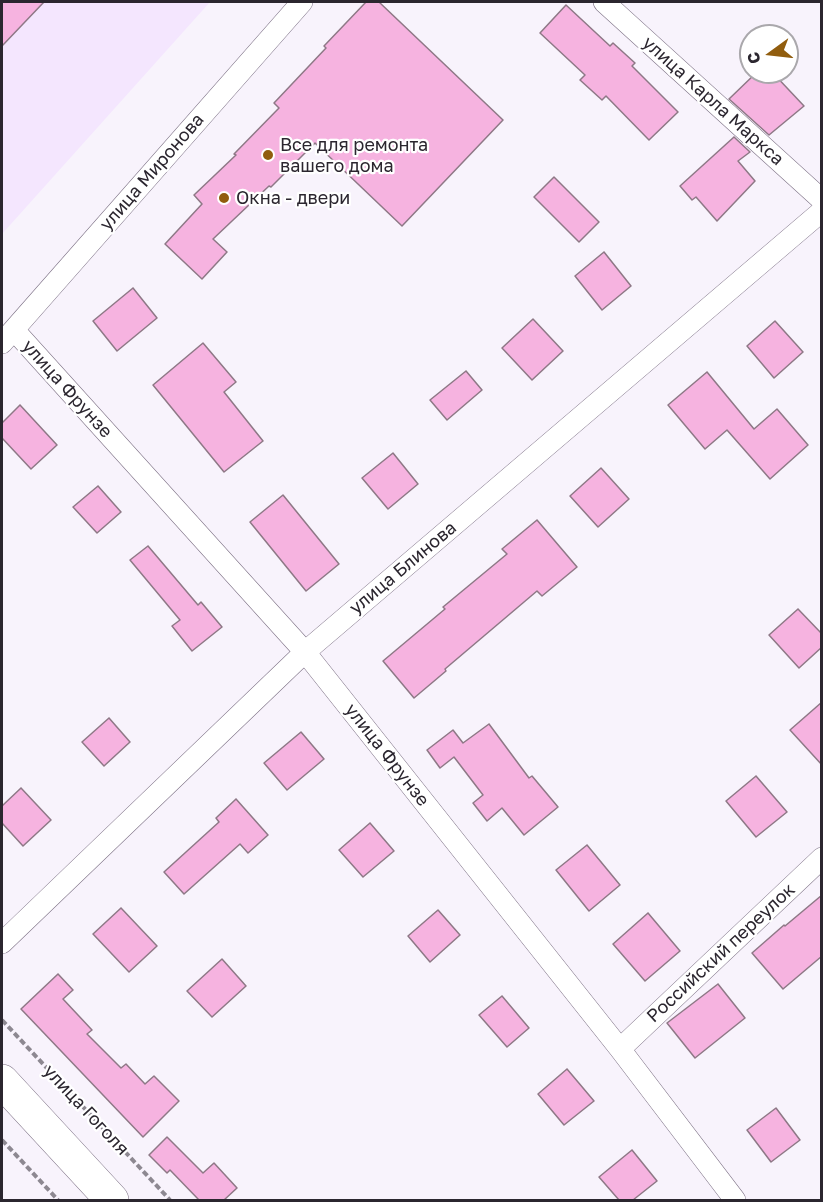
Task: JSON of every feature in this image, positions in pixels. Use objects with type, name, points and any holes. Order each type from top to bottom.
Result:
[{"type":"main road","points":[[2,1081],[112,1200]]},
{"type":"street","name":"улица Миронова","points":[[8,336],[302,2]]},
{"type":"street","name":"улица Карла Маркса","points":[[604,2],[822,200]]},
{"type":"street","name":"улица Блинова","points":[[2,943],[305,652],[822,212]]},
{"type":"street","name":"улица Фрунзе","points":[[8,336],[305,652],[620,1049],[735,1200]]},
{"type":"street","name":"Российский переулок","points":[[620,1049],[822,858]]},
{"type":"path","name":"улица Гоголя","points":[[2,1020],[170,1200]]},
{"type":"path","points":[[2,1140],[58,1200]]},
{"type":"shaded area","points":[[2,2],[210,2],[2,234]]},
{"type":"building","points":[[2,2],[44,2],[2,46]]},
{"type":"building","points":[[366,2],[379,2],[503,120],[402,226],[315,143],[271,187],[269,186],[213,239],[227,252],[202,279],[165,244],[202,204],[194,195],[236,155],[234,154],[279,108],[274,103]]},
{"type":"building","points":[[566,5],[610,46],[613,43],[635,63],[632,66],[678,112],[649,140],[606,96],[602,100],[580,80],[585,75],[540,33]]},
{"type":"building","points":[[745,84],[783,84],[804,106],[769,135],[729,99]]},
{"type":"building","points":[[734,137],[750,152],[738,161],[755,181],[717,221],[696,197],[692,200],[680,186]]},
{"type":"building","points":[[554,177],[599,222],[579,242],[534,197]]},
{"type":"building","points":[[604,252],[631,286],[602,310],[575,276]]},
{"type":"building","points":[[133,288],[157,318],[117,351],[93,321]]},
{"type":"building","points":[[533,319],[563,351],[532,380],[502,348]]},
{"type":"building","points":[[775,321],[803,352],[774,378],[747,346]]},
{"type":"building","points":[[203,343],[236,382],[224,392],[263,441],[224,472],[153,385]]},
{"type":"building","points":[[466,371],[482,390],[447,420],[430,400]]},
{"type":"building","points":[[707,372],[754,429],[777,409],[808,445],[770,479],[727,430],[705,449],[668,405]]},
{"type":"building","points":[[20,405],[57,445],[31,469],[2,438],[2,423]]},
{"type":"building","points":[[393,453],[418,484],[388,509],[362,478]]},
{"type":"building","points":[[601,468],[629,499],[598,527],[570,496]]},
{"type":"building","points":[[98,486],[121,512],[97,533],[73,507]]},
{"type":"building","points":[[283,495],[339,564],[306,591],[250,522]]},
{"type":"building","points":[[537,520],[577,567],[542,596],[537,591],[414,698],[383,661],[507,554],[502,549]]},
{"type":"building","points":[[148,546],[198,605],[201,602],[222,627],[192,651],[172,626],[180,620],[130,560]]},
{"type":"building","points":[[798,609],[822,634],[822,647],[799,668],[769,635]]},
{"type":"building","points":[[822,702],[822,765],[790,730]]},
{"type":"building","points":[[109,718],[130,742],[104,766],[82,742]]},
{"type":"building","points":[[489,724],[529,778],[532,776],[558,807],[524,835],[502,808],[487,821],[473,803],[483,795],[454,757],[440,768],[427,750],[453,730],[463,743]]},
{"type":"building","points":[[301,732],[324,759],[287,790],[264,763]]},
{"type":"building","points":[[756,776],[787,812],[756,837],[726,801]]},
{"type":"building","points":[[21,788],[51,820],[23,846],[2,823],[2,806]]},
{"type":"building","points":[[236,799],[268,835],[248,853],[240,844],[184,894],[164,872],[219,822],[216,818]]},
{"type":"building","points":[[370,823],[394,851],[363,877],[339,850]]},
{"type":"building","points":[[587,845],[620,885],[589,911],[556,870]]},
{"type":"building","points":[[822,895],[822,956],[783,989],[752,953]]},
{"type":"building","points":[[121,908],[157,946],[129,972],[93,934]]},
{"type":"building","points":[[438,910],[460,935],[430,962],[408,936]]},
{"type":"building","points":[[648,913],[680,951],[645,981],[613,944]]},
{"type":"building","points":[[222,959],[246,986],[212,1017],[187,991]]},
{"type":"building","points":[[58,974],[73,990],[63,999],[92,1030],[87,1034],[121,1068],[126,1064],[145,1084],[154,1076],[179,1101],[143,1137],[21,1009]]},
{"type":"building","points":[[718,984],[745,1018],[695,1058],[667,1023]]},
{"type":"building","points":[[502,996],[529,1028],[507,1047],[479,1015]]},
{"type":"building","points":[[567,1069],[594,1101],[564,1125],[538,1094]]},
{"type":"building","points":[[776,1108],[800,1140],[771,1162],[747,1130]]},
{"type":"building","points":[[167,1137],[203,1173],[214,1163],[237,1188],[224,1200],[199,1200],[170,1170],[167,1173],[149,1155]]},
{"type":"building","points":[[632,1150],[657,1181],[633,1200],[619,1200],[599,1177]]},
{"type":"place","name":"Все для ремонта вашего дома","points":[[268,155]]},
{"type":"place","name":"Окна - двери","points":[[224,198]]}]
